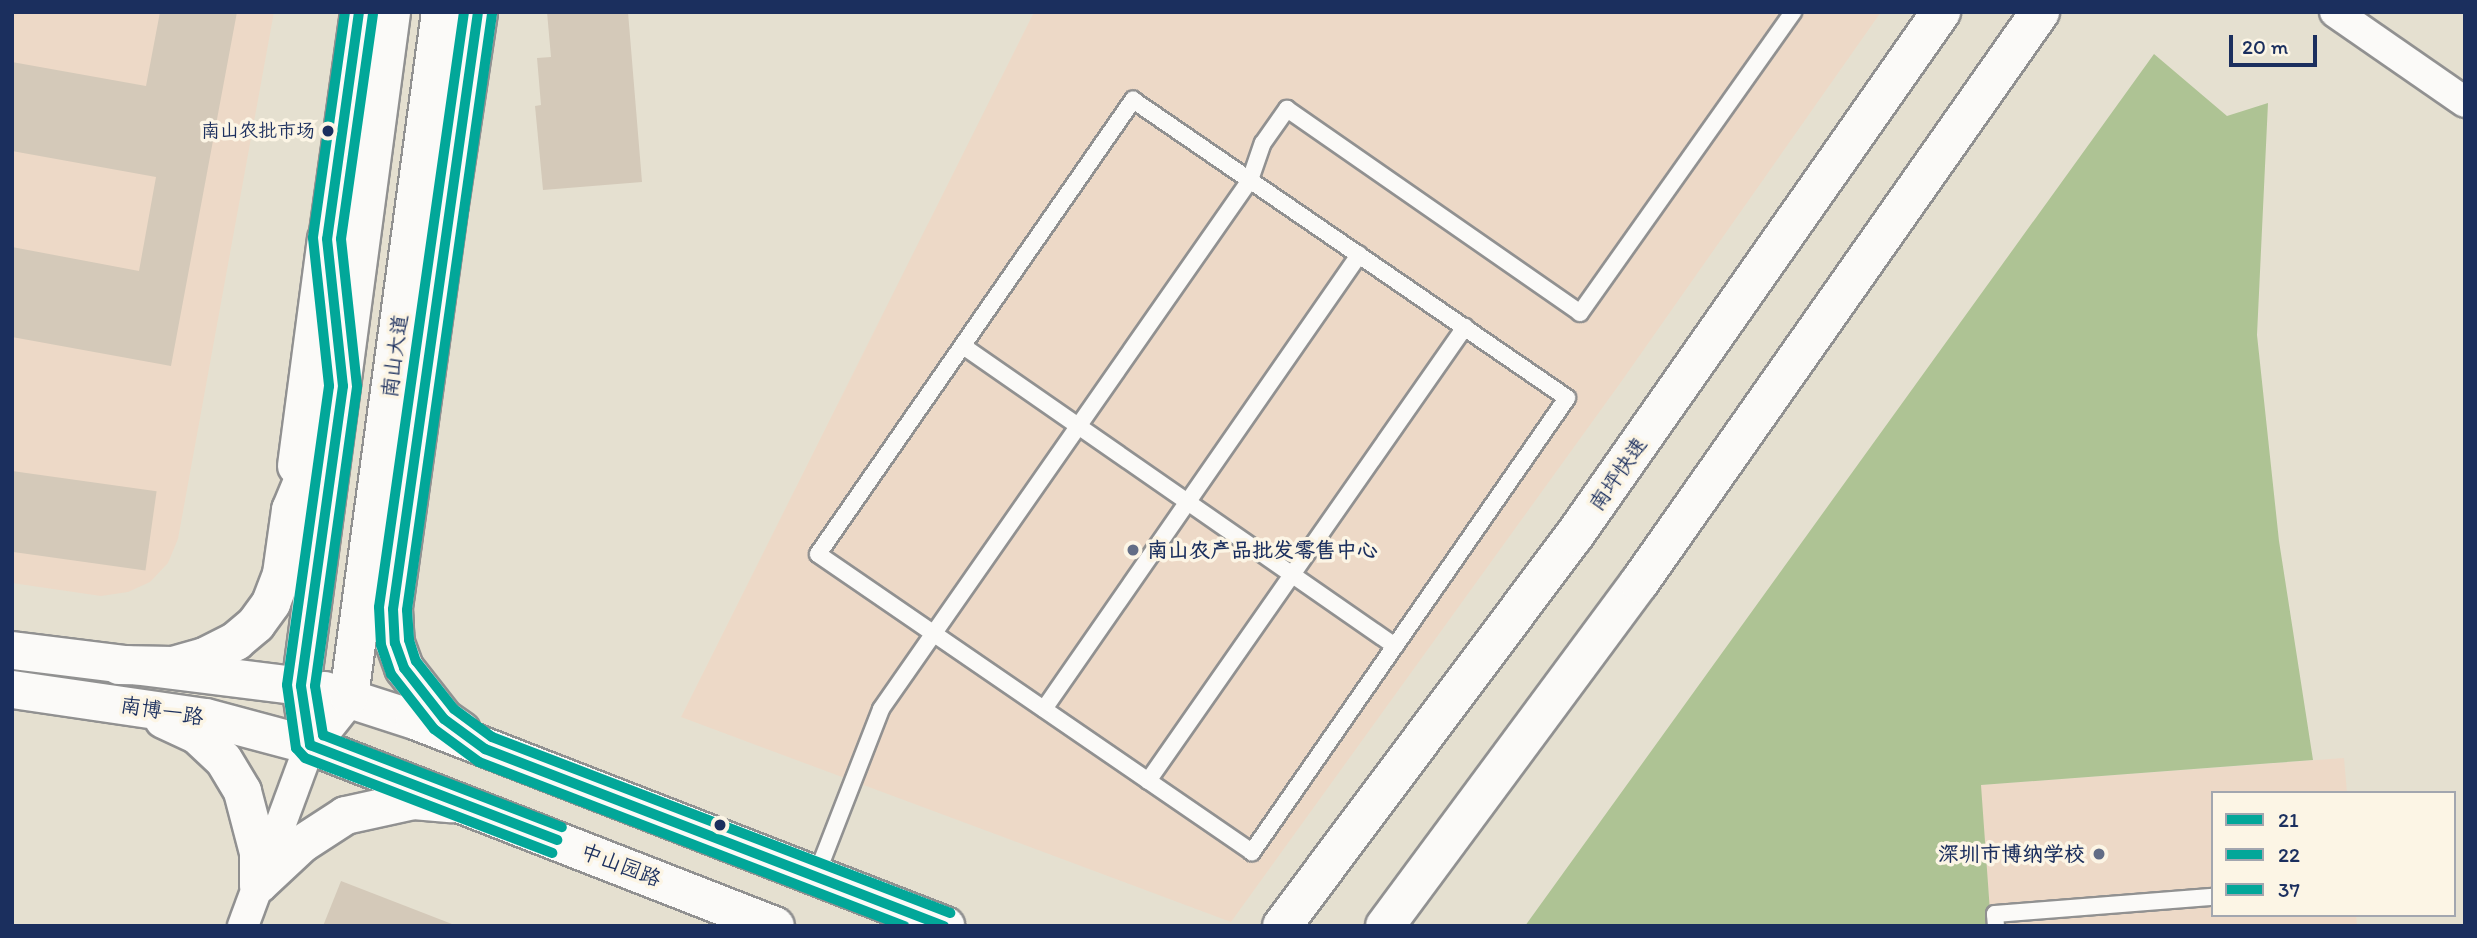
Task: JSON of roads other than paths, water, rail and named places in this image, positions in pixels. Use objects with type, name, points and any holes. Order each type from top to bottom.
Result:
[{"type":"main road","points":[[310,745],[302,687],[391,12]]},
{"type":"main road","name":"南山大道","points":[[349,696],[441,12]]},
{"type":"main road","name":"南坪快速","points":[[1282,926],[1574,536],[1941,12]]},
{"type":"main road","points":[[1385,926],[1639,583],[2039,12]]},
{"type":"main road","points":[[449,204],[393,609],[395,643],[404,667],[444,719],[485,749]]},
{"type":"main road","points":[[119,665],[173,666],[205,657],[256,624],[271,603],[282,574],[327,239]]},
{"type":"main road","points":[[400,324],[418,430]]},
{"type":"main road","points":[[291,510],[343,386]]},
{"type":"main road","points":[[310,745],[349,696],[393,609]]},
{"type":"main road","points":[[302,687],[349,696],[945,926]]},
{"type":"main road","name":"中山园路","points":[[310,745],[775,926]]},
{"type":"street","points":[[343,386],[327,239],[359,12]]},
{"type":"street","points":[[400,324],[449,204],[478,12]]},
{"type":"street","points":[[2335,12],[2465,102]]},
{"type":"street","points":[[12,650],[302,687]]},
{"type":"street","name":"南博一路","points":[[12,689],[205,717],[310,745]]},
{"type":"street","points":[[125,706],[197,736],[223,759],[242,791],[252,822],[258,884]]},
{"type":"street","points":[[243,926],[310,745]]},
{"type":"street","points":[[258,884],[302,843],[345,815],[379,804],[413,800],[465,804]]},
{"type":"lane","points":[[816,876],[881,709],[1250,180],[1263,143],[1287,109],[1580,313],[1793,12]]},
{"type":"lane","points":[[1133,100],[1360,255],[1567,398],[1252,852],[818,554],[1133,100]]},
{"type":"lane","points":[[1044,709],[1360,255]]},
{"type":"lane","points":[[1148,781],[1465,327]]},
{"type":"lane","points":[[963,346],[1395,646]]},
{"type":"lane","points":[[1996,926],[1995,914],[2211,897]]},
{"type":"place","name":"南山农批市场","points":[[328,131]]},
{"type":"place","name":"南山农产品批发零售中心","points":[[1133,550]]},
{"type":"place","name":"深圳市博纳学校","points":[[2099,854]]}]
